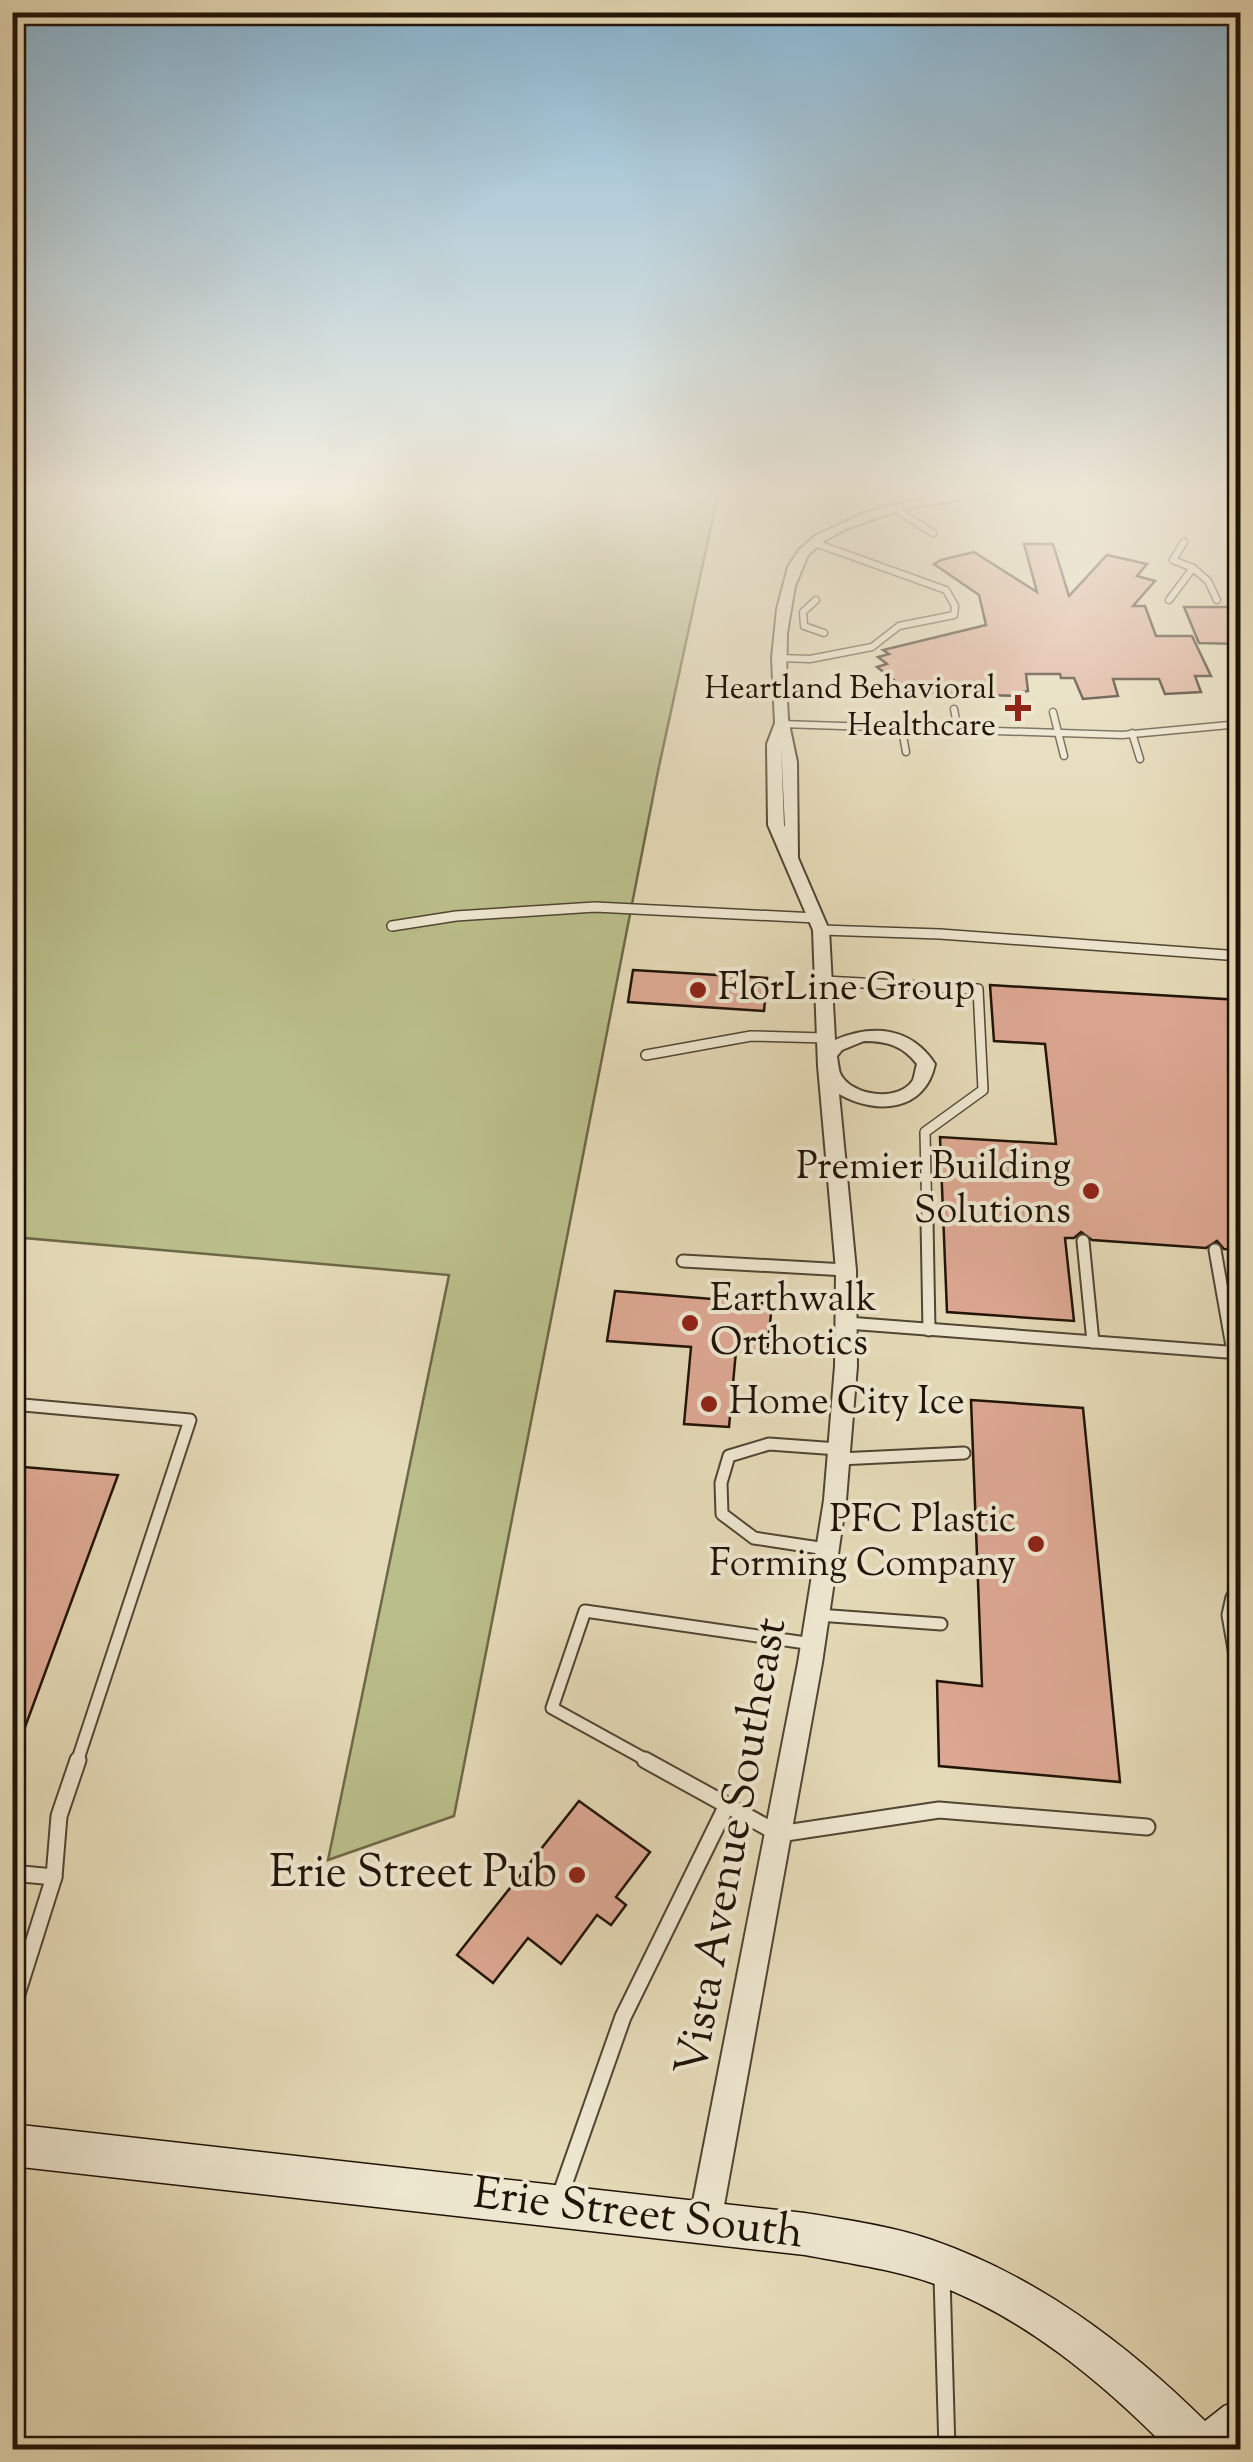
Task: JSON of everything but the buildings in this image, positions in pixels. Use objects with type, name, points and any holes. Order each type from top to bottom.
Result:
[{"type":"main road","name":"Erie Street South","points":[[12,2146],[705,2222],[862,2244],[942,2266],[1007,2295],[1056,2324],[1152,2398],[1203,2450]]},
{"type":"main road","points":[[1203,2450],[1240,2422]]},
{"type":"street","name":"Vista Avenue Southeast","points":[[705,2222],[779,1834],[828,1549],[839,1454],[846,1323],[846,1270],[818,924],[776,825],[774,744],[781,724],[778,658],[786,605]]},
{"type":"street","points":[[879,1034],[910,1044],[926,1064],[927,1075],[912,1093],[883,1100],[839,1086],[827,1066],[828,1055],[836,1046],[862,1035],[879,1034]]},
{"type":"lane","points":[[811,605],[804,612],[804,626],[824,633]]},
{"type":"lane","points":[[778,658],[810,659],[872,646],[899,626],[954,616],[954,605]]},
{"type":"lane","points":[[954,710],[958,731]]},
{"type":"lane","points":[[1053,712],[1064,756]]},
{"type":"lane","points":[[781,724],[1058,734],[1132,733],[1240,724]]},
{"type":"lane","points":[[902,730],[906,752]]},
{"type":"lane","points":[[1132,733],[1140,759]]},
{"type":"lane","points":[[392,926],[456,916],[595,907],[1240,956]]},
{"type":"lane","points":[[824,981],[978,989],[983,1090],[925,1132],[929,1330]]},
{"type":"lane","points":[[646,1055],[751,1036],[825,1038]]},
{"type":"lane","points":[[1083,1241],[1094,1342]]},
{"type":"lane","points":[[846,1323],[1237,1352],[1214,1250]]},
{"type":"lane","points":[[683,1261],[846,1270]]},
{"type":"lane","points":[[12,1404],[190,1420],[59,1816],[54,1877],[12,2010]]},
{"type":"lane","points":[[828,1549],[754,1538],[722,1514],[721,1483],[729,1456],[769,1444],[839,1454],[964,1452]]},
{"type":"lane","points":[[1240,1593],[1232,1597],[1228,1615],[1240,1684]]},
{"type":"lane","points":[[813,1644],[585,1611],[552,1708],[779,1834],[940,1810],[1147,1827]]},
{"type":"lane","points":[[817,1615],[941,1624]]},
{"type":"lane","points":[[556,2206],[623,2017],[727,1805]]},
{"type":"lane","points":[[12,1873],[54,1877]]},
{"type":"lane","points":[[942,2266],[948,2450]]},
{"type":"green space","points":[[12,605],[694,605],[658,771],[454,1816],[328,1860],[449,1275],[13,1237]]},
{"type":"place","name":"Heartland Behavioral Healthcare","points":[[1018,708]]},
{"type":"place","name":"FlorLine Group","points":[[698,990]]},
{"type":"place","name":"Premier Building Solutions","points":[[1091,1191]]},
{"type":"place","name":"Earthwalk Orthotics","points":[[690,1323]]},
{"type":"place","name":"Home City Ice","points":[[709,1404]]},
{"type":"place","name":"PFC Plastic Forming Company","points":[[1036,1544]]},
{"type":"place","name":"Erie Street Pub","points":[[577,1875]]}]
